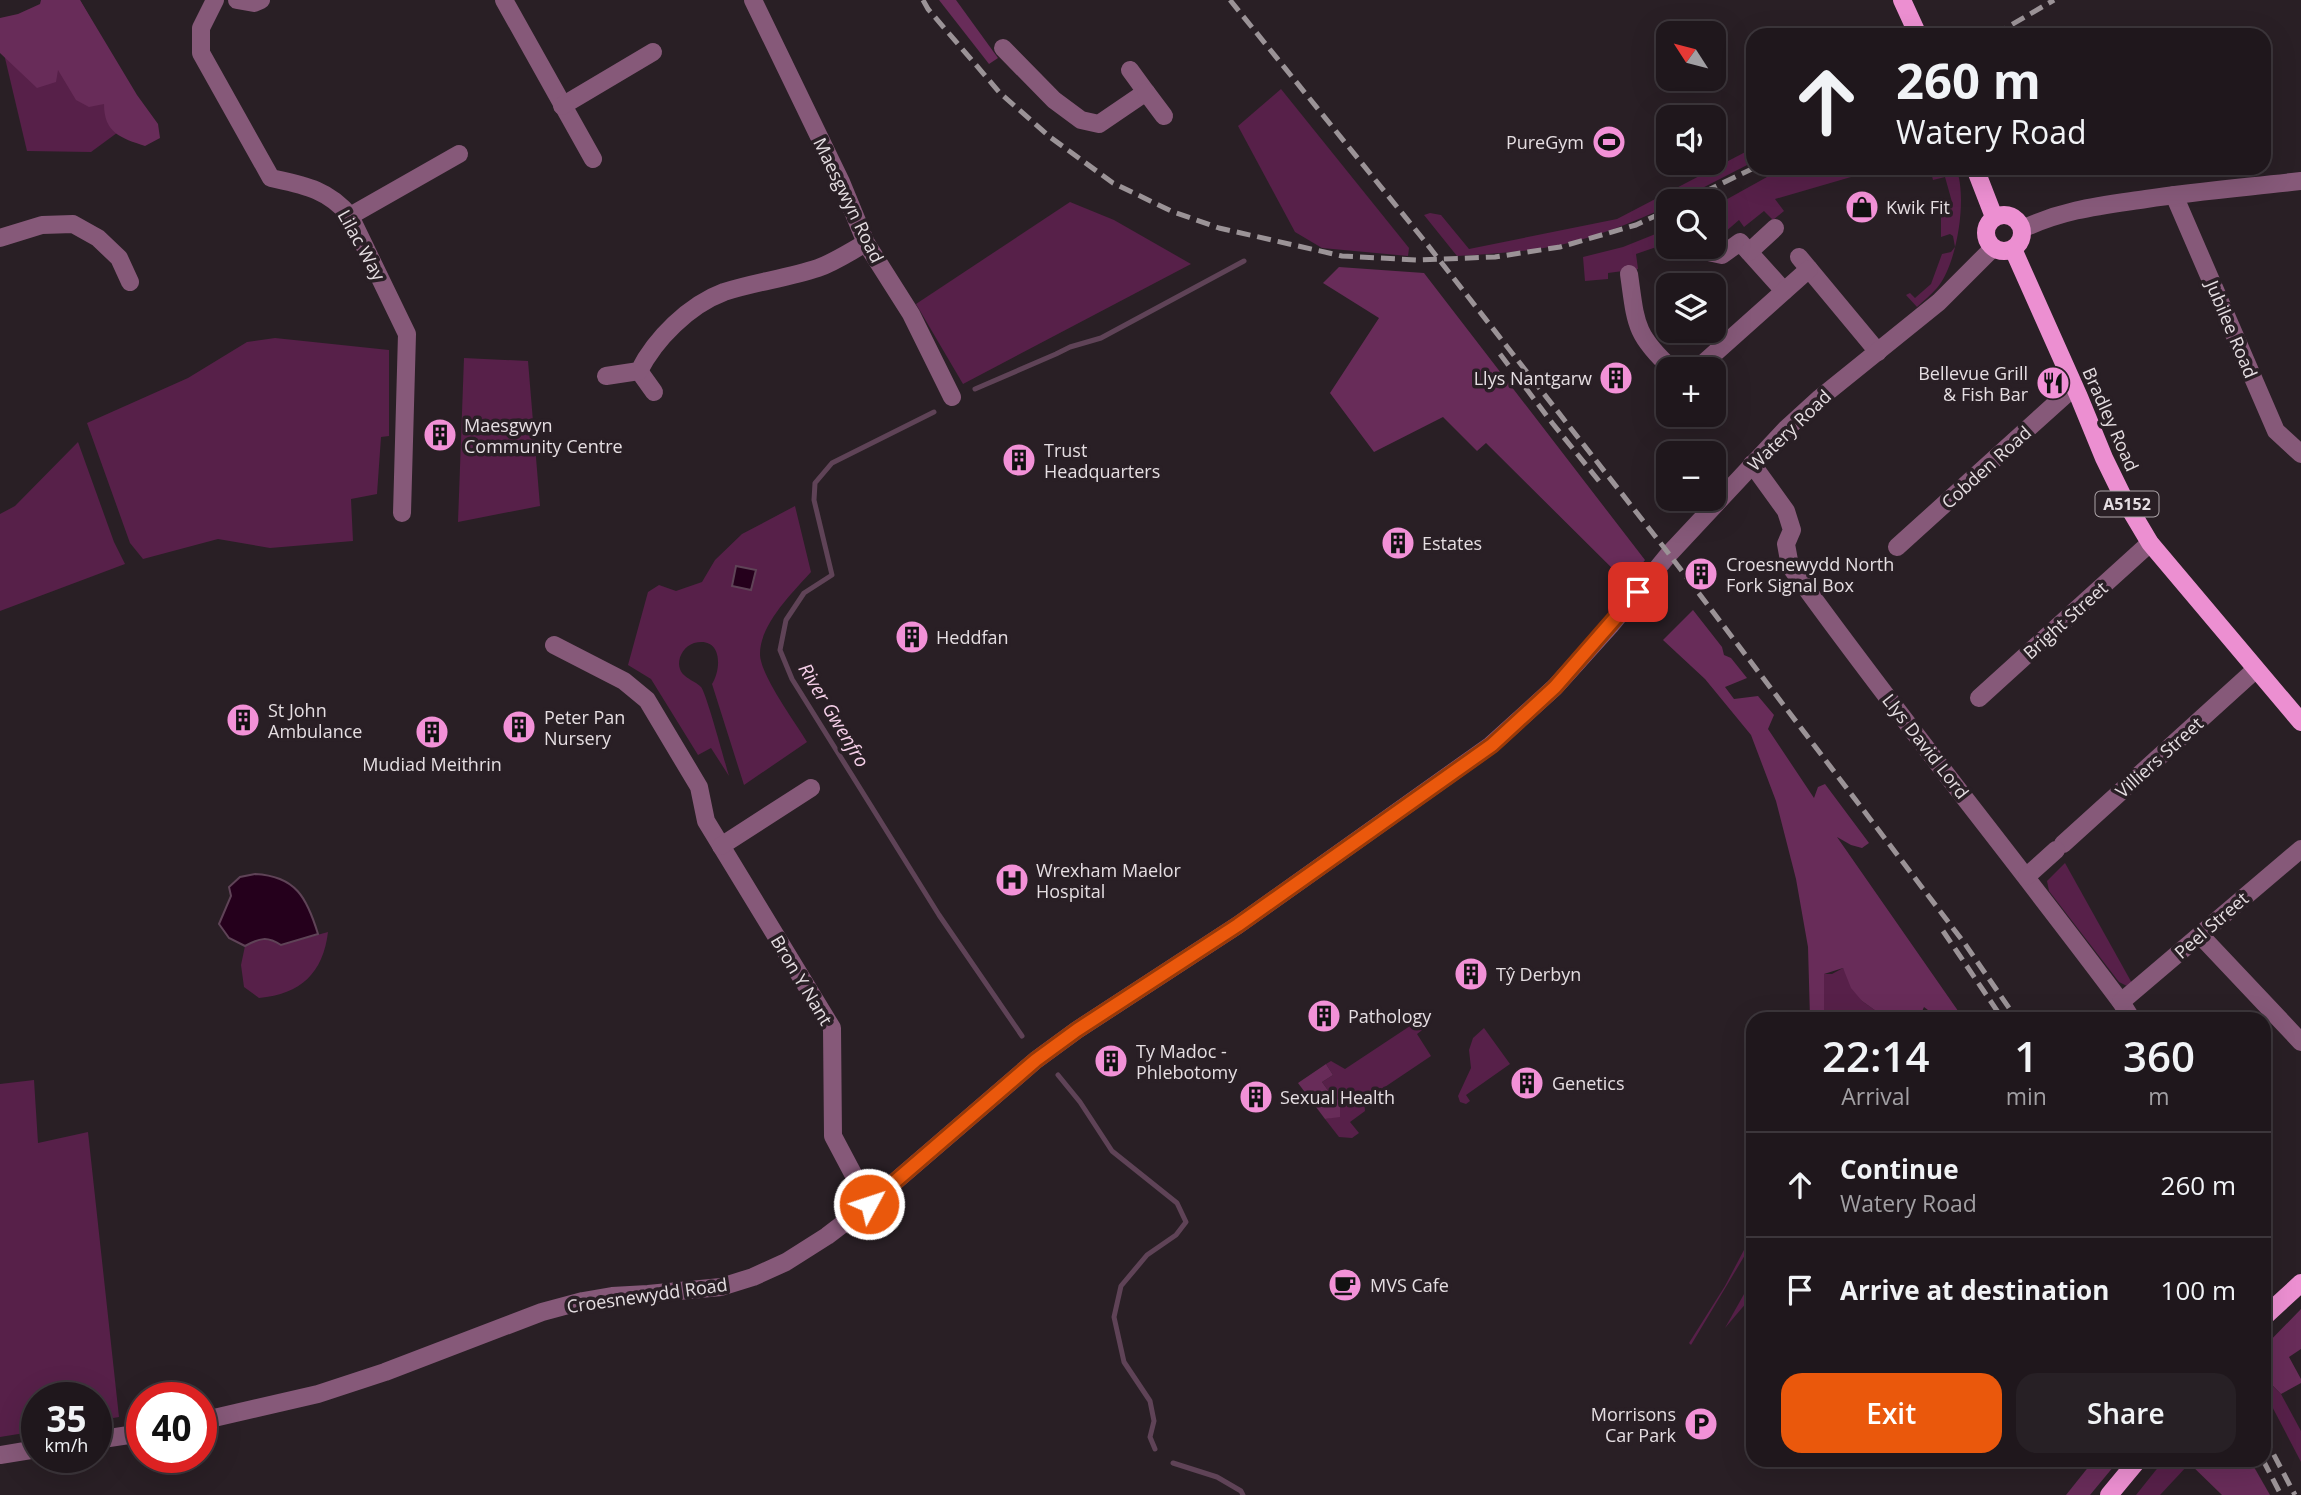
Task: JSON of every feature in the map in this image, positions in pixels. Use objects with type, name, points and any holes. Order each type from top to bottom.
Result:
[{"type":"main road","points":[[1902,0],[1914,27]]},
{"type":"main road","points":[[1978,175],[1994,217]]},
{"type":"main road","points":[[2011,216],[2022,229],[2021,240],[2013,249],[2003,251],[1989,244],[1986,226],[1994,217],[2011,216]]},
{"type":"main road","name":"Bradley Road","points":[[2013,249],[2104,458],[2150,543],[2301,722]]},
{"type":"main road","points":[[2271,1311],[2301,1283]]},
{"type":"main road","points":[[2109,1495],[2132,1467]]},
{"type":"street","name":"Lilac Way","points":[[215,0],[201,28],[201,53],[271,178],[313,187],[340,204],[350,216],[407,334],[402,513]]},
{"type":"street","points":[[237,0],[254,3],[261,0]]},
{"type":"street","points":[[504,0],[593,159]]},
{"type":"street","name":"Maesgwyn Road","points":[[753,0],[841,182],[866,243],[911,314],[953,397]]},
{"type":"street","points":[[1003,48],[1054,100],[1082,120],[1099,124],[1146,92]]},
{"type":"street","points":[[562,106],[653,52]]},
{"type":"street","points":[[1130,70],[1164,116]]},
{"type":"street","points":[[350,216],[459,154]]},
{"type":"street","points":[[2022,229],[2077,209],[2301,181]]},
{"type":"street","name":"Jubilee Road","points":[[2174,195],[2276,431],[2301,454]]},
{"type":"street","points":[[0,238],[42,225],[73,224],[98,238],[119,258],[130,282]]},
{"type":"street","points":[[1749,252],[1775,228]]},
{"type":"street","points":[[1726,252],[1740,242],[1784,291]]},
{"type":"street","points":[[639,371],[647,356],[670,329],[697,307],[723,293],[821,267],[866,243]]},
{"type":"street","name":"Watery Road","points":[[1452,775],[1492,745],[1555,687],[1669,554],[1752,464],[1820,398],[1939,302],[1993,248]]},
{"type":"street","points":[[1710,357],[1784,291],[1804,263],[1878,352]]},
{"type":"street","points":[[1629,274],[1638,329],[1660,357]]},
{"type":"street","points":[[607,376],[639,371]]},
{"type":"street","points":[[639,371],[654,392]]},
{"type":"street","name":"Cobden Road","points":[[1898,547],[2074,387]]},
{"type":"street","name":"Llys David Lord","points":[[1752,464],[1786,511],[1792,530],[1786,544],[1790,566],[2127,1012]]},
{"type":"street","name":"Bright Street","points":[[1979,698],[2150,543]]},
{"type":"street","name":"Bron Y Nant","points":[[554,645],[624,681],[647,700],[699,787],[706,821],[832,1028],[833,1136],[869,1204]]},
{"type":"street","name":"Villiers Street","points":[[2027,876],[2255,670]]},
{"type":"street","name":"Croesnewydd Road","points":[[217,1418],[352,1383],[542,1312],[612,1296],[721,1287],[753,1277],[786,1262],[827,1236],[869,1204],[1036,1060],[1077,1030],[1238,925],[1452,775]]},
{"type":"street","points":[[721,846],[811,788]]},
{"type":"street","name":"Peel Street","points":[[2121,1002],[2301,849]]},
{"type":"street","points":[[2200,935],[2301,1042]]},
{"type":"street","points":[[0,1455],[21,1452]]},
{"type":"shaded area","points":[[41,0],[80,0],[137,95],[158,124],[160,138],[145,146],[121,137],[107,122],[104,104],[89,107],[76,100],[58,70],[56,82],[37,88],[0,53],[0,18],[18,14],[40,4]]},
{"type":"shaded area","points":[[80,0],[144,113],[91,152],[27,151],[0,37]]},
{"type":"shaded area","points":[[939,0],[956,0],[998,58],[989,64]]},
{"type":"shaded area","points":[[1281,89],[1409,248],[1408,256],[1322,248],[1295,232],[1238,126]]},
{"type":"shaded area","points":[[1746,152],[1746,166],[1700,189],[1674,189],[1701,175],[1726,175],[1726,162]]},
{"type":"shaded area","points":[[1770,175],[1858,175],[1775,199],[1784,211],[1773,220],[1764,211],[1744,227],[1739,220],[1726,231],[1726,200]]},
{"type":"shaded area","points":[[1932,175],[1958,175],[1961,196],[1959,230],[1955,248],[1950,264],[1944,277],[1935,291],[1917,307],[1906,295],[1910,293],[1915,298],[1931,284],[1942,254],[1951,252],[1955,247],[1953,236],[1950,234],[1941,237],[1941,207],[1952,202],[1945,177],[1933,180]]},
{"type":"shaded area","points":[[1656,199],[1656,212],[1588,238],[1522,251],[1457,256],[1424,215],[1441,215],[1469,249],[1617,219]]},
{"type":"shaded area","points":[[1070,202],[1114,220],[1191,264],[963,384],[916,304]]},
{"type":"shaded area","points":[[1656,234],[1656,247],[1636,254],[1638,269],[1608,273],[1608,279],[1585,281],[1583,257],[1623,247]]},
{"type":"shaded area","points":[[1339,267],[1424,273],[1645,560],[1627,583],[1486,443],[1477,451],[1443,417],[1374,452],[1330,393],[1379,318],[1323,283]]},
{"type":"shaded area","points":[[275,338],[389,350],[389,436],[381,437],[377,494],[351,499],[353,541],[270,548],[218,539],[143,559],[130,543],[87,423],[188,378],[247,342]]},
{"type":"shaded area","points":[[464,358],[528,361],[540,506],[458,522]]},
{"type":"shaded area","points":[[78,442],[114,542],[125,564],[0,611],[0,514],[15,506]]},
{"type":"shaded area","points":[[795,506],[811,572],[771,621],[761,644],[760,655],[766,675],[807,742],[744,785],[712,684],[718,662],[715,649],[703,642],[694,643],[683,651],[679,664],[684,675],[701,687],[729,776],[711,748],[698,755],[651,679],[628,665],[648,592],[659,585],[676,591],[702,582],[715,560],[742,534]]},
{"type":"shaded area","points":[[736,566],[756,570],[751,590],[732,586]]},
{"type":"shaded area","points":[[1693,610],[1722,647],[1724,655],[1731,658],[1747,678],[1725,687],[1734,699],[1758,696],[1774,715],[1768,729],[1814,798],[1818,787],[1825,784],[1869,843],[1862,848],[1837,837],[1959,1012],[1928,1012],[1924,1007],[1922,1012],[1878,1012],[1862,1001],[1851,988],[1843,968],[1824,974],[1824,1012],[1810,1012],[1808,947],[1796,879],[1776,801],[1751,735],[1705,679],[1663,640]]},
{"type":"shaded area","points":[[2065,863],[2133,985],[2127,986],[2119,982],[2049,891],[2047,881]]},
{"type":"shaded area","points":[[255,874],[281,879],[298,891],[318,934],[281,945],[263,939],[245,946],[229,938],[219,924],[231,896],[229,887],[240,877]]},
{"type":"shaded area","points":[[328,932],[321,959],[315,970],[298,986],[274,996],[259,998],[244,987],[241,965],[245,946],[263,939],[281,945]]},
{"type":"shaded area","points":[[1843,968],[1862,1001],[1878,1012],[1824,1012],[1824,974],[1832,974]]},
{"type":"shaded area","points":[[1411,1012],[1423,1016],[1430,1024],[1417,1034],[1431,1056],[1364,1101],[1365,1111],[1350,1122],[1359,1133],[1352,1138],[1339,1137],[1325,1119],[1340,1116],[1332,1096],[1322,1082],[1333,1075],[1326,1064],[1331,1061],[1345,1069],[1410,1026],[1398,1016]]},
{"type":"shaded area","points":[[1484,1028],[1510,1064],[1466,1095],[1470,1101],[1466,1104],[1460,1102],[1458,1096],[1471,1068],[1469,1050],[1473,1038]]},
{"type":"shaded area","points":[[1326,1064],[1333,1075],[1322,1082],[1332,1096],[1340,1101],[1340,1117],[1325,1119],[1298,1083]]},
{"type":"shaded area","points":[[34,1080],[38,1143],[88,1132],[119,1417],[112,1418],[112,1382],[21,1382],[21,1434],[0,1437],[0,1084]]},
{"type":"shaded area","points":[[1745,1248],[1746,1253],[1691,1345],[1689,1343]]},
{"type":"shaded area","points":[[1746,1290],[1746,1303],[1725,1328]]},
{"type":"shaded area","points":[[2301,1309],[2301,1349],[2289,1357],[2301,1383],[2281,1394],[2271,1384],[2271,1340]]},
{"type":"shaded area","points":[[2271,1385],[2281,1394],[2301,1431],[2301,1462],[2271,1404]]},
{"type":"shaded area","points":[[2088,1467],[2113,1467],[2090,1495],[2066,1495]]},
{"type":"shaded area","points":[[2158,1467],[2186,1467],[2160,1495],[2136,1495]]},
{"type":"shaded area","points":[[2193,1467],[2254,1467],[2270,1495],[2222,1495]]},
{"type":"waterway","name":"River Gwenfro","points":[[975,389],[1070,347],[1101,338],[1244,261]]},
{"type":"waterway","name":"River Gwenfro","points":[[934,412],[832,463],[815,483],[814,500],[832,575],[804,593],[786,620],[780,650],[792,679],[939,915],[1022,1036]]},
{"type":"waterway","name":"River Gwenfro","points":[[1058,1075],[1080,1102],[1112,1151],[1177,1203],[1186,1222],[1176,1235],[1147,1255],[1121,1286],[1114,1317],[1124,1362],[1150,1401],[1154,1421],[1150,1437],[1155,1449]]},
{"type":"waterway","name":"River Gwenfro","points":[[1173,1463],[1217,1477],[1241,1491],[1243,1495]]},
{"type":"railway","points":[[923,0],[1000,93],[1050,137],[1113,183],[1171,211],[1219,228],[1342,256],[1417,260],[1495,257],[1560,247],[1636,225],[1656,216]]},
{"type":"railway","points":[[1230,0],[1423,239],[1669,554],[1965,944],[2012,1012]]},
{"type":"railway","points":[[2006,28],[2054,0]]},
{"type":"railway","points":[[1710,189],[1746,172]]},
{"type":"railway","points":[[1500,354],[1603,486]]},
{"type":"railway","points":[[1943,931],[1998,1012]]},
{"type":"railway","points":[[2271,1449],[2295,1495]]},
{"type":"railway","points":[[2267,1467],[2281,1495]]},
{"type":"place","name":"PureGym","points":[[1609,142]]},
{"type":"place","name":"Kwik Fit","points":[[1862,207]]},
{"type":"place","name":"Llys Nantgarw","points":[[1616,378]]},
{"type":"place","name":"Bellevue Grill & Fish Bar","points":[[2053,383]]},
{"type":"place","name":"Maesgwyn Community Centre","points":[[440,435]]},
{"type":"place","name":"Trust Headquarters","points":[[1019,460]]},
{"type":"place","name":"Estates","points":[[1398,543]]},
{"type":"place","name":"Croesnewydd North Fork Signal Box","points":[[1701,574]]},
{"type":"place","name":"Heddfan","points":[[912,637]]},
{"type":"place","name":"St John Ambulance","points":[[243,720]]},
{"type":"place","name":"Peter Pan Nursery","points":[[519,727]]},
{"type":"place","name":"Mudiad Meithrin","points":[[432,732]]},
{"type":"place","name":"Wrexham Maelor Hospital","points":[[1012,880]]},
{"type":"place","name":"Tŷ Derbyn","points":[[1471,974]]},
{"type":"place","name":"Pathology","points":[[1324,1016]]},
{"type":"place","name":"Ty Madoc - Phlebotomy","points":[[1111,1061]]},
{"type":"place","name":"Genetics","points":[[1527,1083]]},
{"type":"place","name":"Sexual Health","points":[[1256,1097]]},
{"type":"place","name":"MVS Cafe","points":[[1345,1285]]},
{"type":"place","name":"Morrisons Car Park","points":[[1701,1424]]},
{"type":"route","points":[[869,1204],[1036,1060],[1077,1030],[1238,925],[1492,745],[1555,687],[1638,592]]}]
